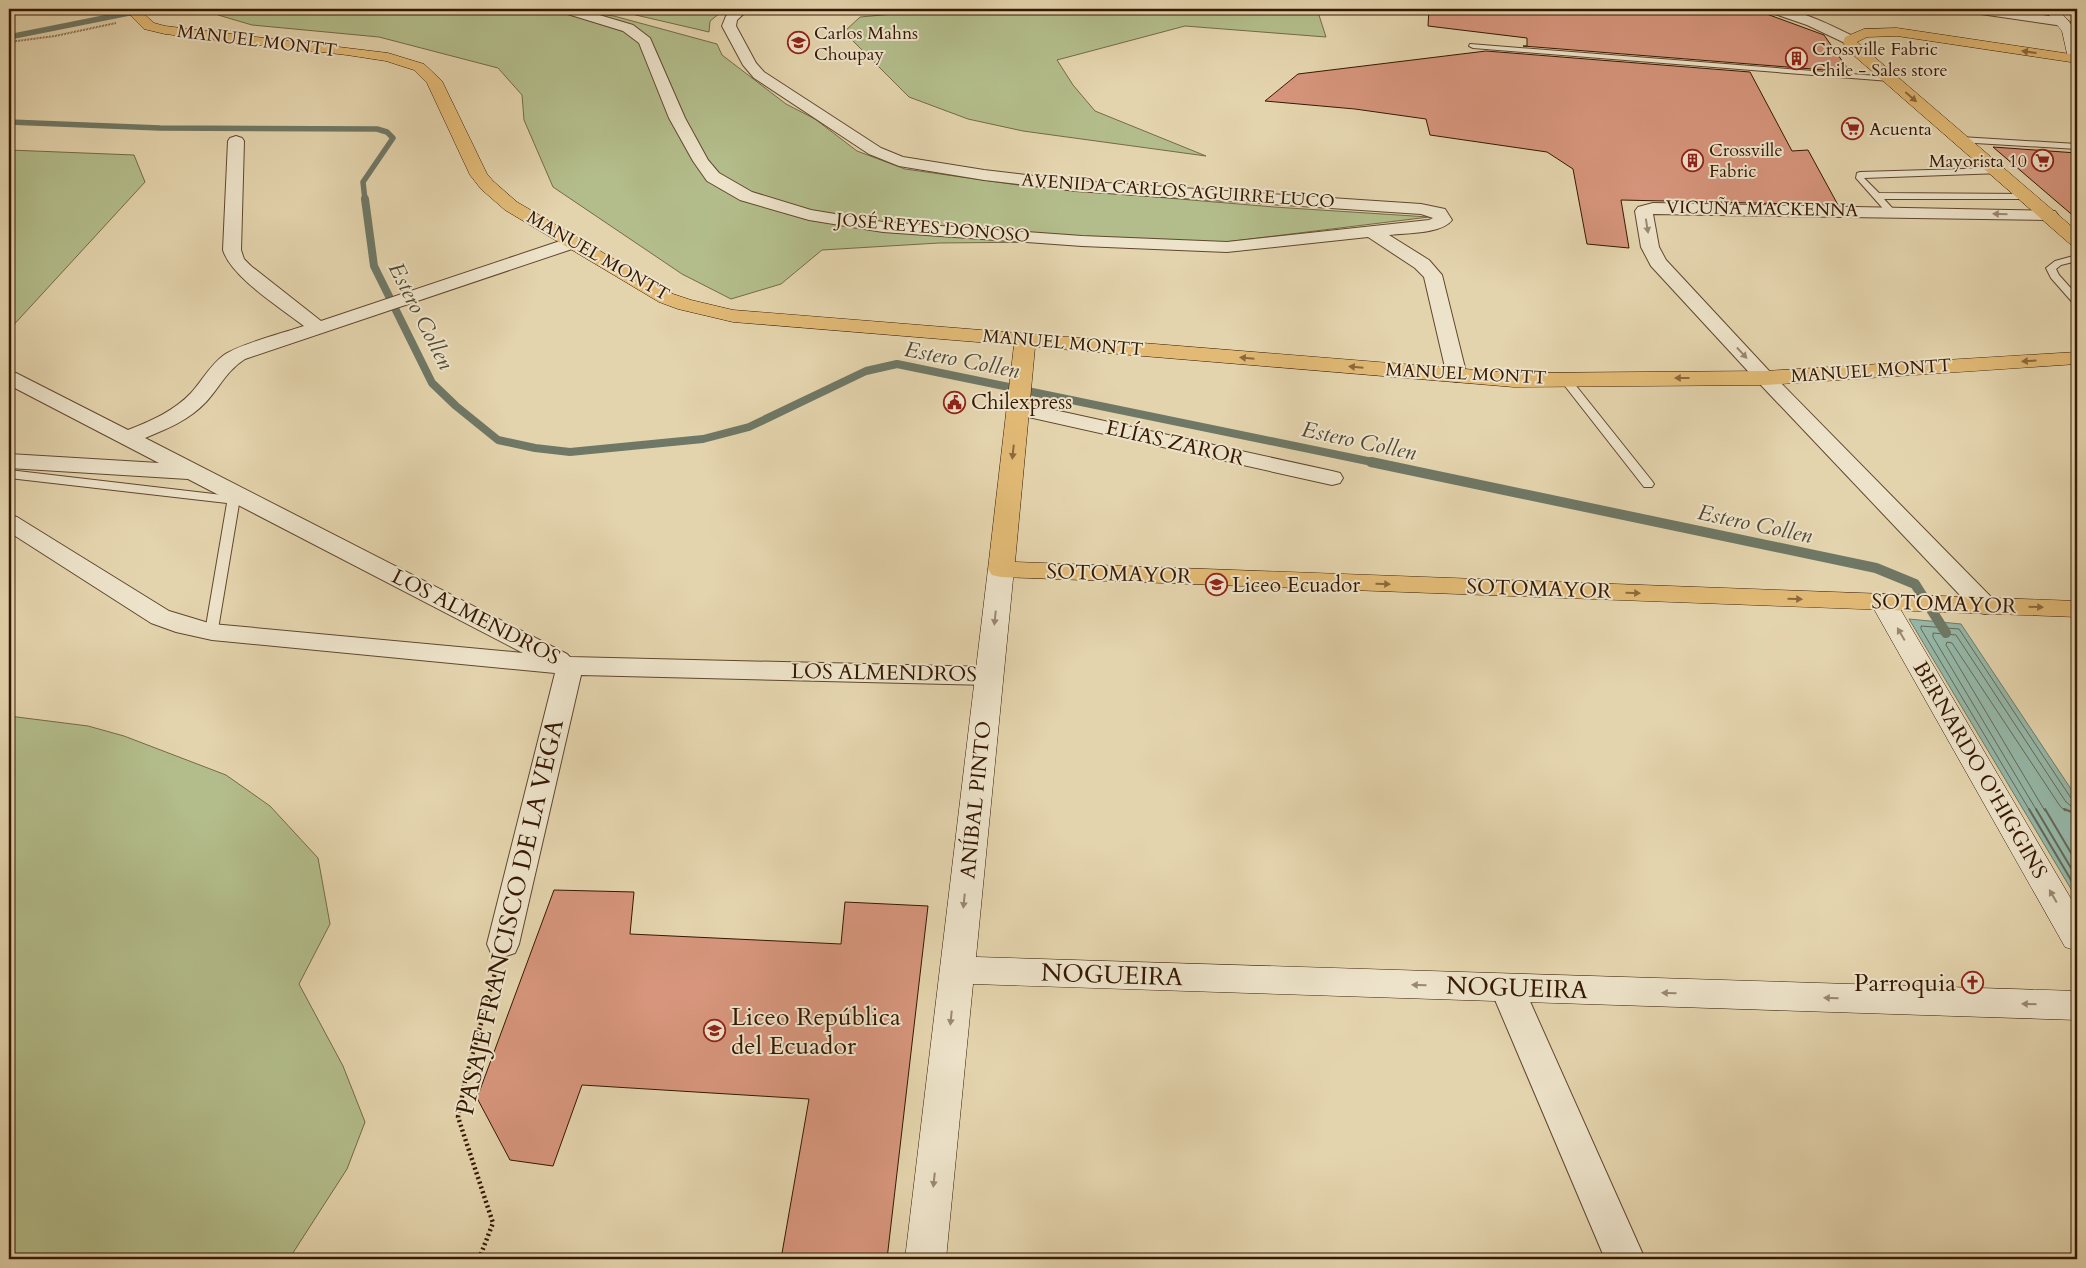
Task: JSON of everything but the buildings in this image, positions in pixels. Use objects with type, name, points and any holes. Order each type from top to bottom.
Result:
[{"type":"main road","name":"MANUEL MONTT","points":[[139,15],[149,26],[165,30],[347,51],[388,57],[419,67],[434,80],[479,175],[487,185],[511,206],[650,290],[707,311],[761,320],[1514,380],[1765,378],[2077,358]]},
{"type":"main road","points":[[2076,58],[1884,32],[1857,36],[1852,46],[2077,240]]},
{"type":"main road","name":"ANÍBAL PINTO","points":[[1001,569],[1025,340]]},
{"type":"main road","name":"SOTOMAYOR","points":[[1001,569],[2077,609]]},
{"type":"street","name":"JOSÉ REYES DONOSO","points":[[566,9],[620,25],[640,35],[648,46],[676,118],[706,170],[723,185],[736,192],[782,208],[832,220],[883,227],[1135,244],[1227,247],[1370,231]]},
{"type":"street","name":"AVENIDA CARLOS AGUIRRE LUCO","points":[[742,9],[731,19],[729,26],[754,70],[875,151],[890,158],[938,168],[1048,183],[1421,209],[1434,211],[1442,217],[1441,222],[1433,225],[1370,231]]},
{"type":"street","points":[[1774,9],[1857,36]]},
{"type":"street","points":[[1974,9],[2063,22]]},
{"type":"street","points":[[2051,9],[2063,22],[2071,36],[2076,58]]},
{"type":"street","points":[[1812,22],[1884,32]]},
{"type":"street","points":[[236,141],[232,250],[235,260],[244,270],[318,328]]},
{"type":"street","name":"VICUÑA MACKENNA","points":[[1985,606],[1765,378],[1654,257],[1650,247],[1645,209],[2048,215]]},
{"type":"street","points":[[1370,231],[1422,264],[1433,275],[1457,376]]},
{"type":"street","points":[[129,437],[158,425],[189,406],[222,365],[247,351],[572,243]]},
{"type":"street","name":"LOS ALMENDROS","points":[[9,377],[129,437],[244,501],[570,666],[989,676]]},
{"type":"street","name":"ELÍAS ZAROR","points":[[1018,406],[1332,478]]},
{"type":"street","points":[[9,461],[195,473]]},
{"type":"street","points":[[9,522],[160,617],[186,626],[212,632],[570,666]]},
{"type":"street","name":"ANÍBAL PINTO","points":[[926,1259],[1001,569]]},
{"type":"street","name":"BERNARDO O'HIGGINS","points":[[1893,602],[2077,938]]},
{"type":"street","name":"PASAJE FRANCISCO DE LA VEGA","points":[[504,944],[570,666]]},
{"type":"street","name":"NOGUEIRA","points":[[957,970],[2077,1006]]},
{"type":"street","points":[[1507,988],[1625,1259]]},
{"type":"lane","points":[[1473,46],[1890,79]]},
{"type":"lane","points":[[1960,140],[2077,147]]},
{"type":"lane","points":[[1890,212],[1860,178],[1860,175],[1998,171]]},
{"type":"lane","points":[[1876,196],[2028,197]]},
{"type":"lane","points":[[2077,258],[2058,263],[2051,268],[2054,276],[2077,302]]},
{"type":"lane","points":[[2077,309],[2077,317]]},
{"type":"lane","points":[[1565,379],[1648,484]]},
{"type":"lane","points":[[9,474],[244,501],[212,632]]},
{"type":"path","points":[[9,42],[55,36],[139,15]]},
{"type":"path","name":"PASAJE FRANCISCO DE LA VEGA","points":[[479,1259],[493,1223],[458,1117],[466,1081],[504,944]]},
{"type":"green space","points":[[212,9],[559,9],[614,16],[717,44],[722,55],[786,104],[815,119],[857,151],[905,169],[1025,186],[1274,207],[1429,217],[1185,247],[1047,242],[939,243],[822,250],[781,284],[731,299],[682,274],[553,187],[524,120],[522,95],[498,68],[379,37],[252,25],[218,15]]},
{"type":"green space","points":[[610,9],[730,9],[720,13],[710,21],[709,32]]},
{"type":"green space","points":[[949,9],[1011,9],[1049,14],[1054,9],[1317,9],[1326,37],[1185,26],[1057,60],[1073,85],[1095,111],[1206,156],[1023,131],[968,119],[909,97],[844,32],[860,17]]},
{"type":"green space","points":[[9,150],[134,155],[145,182],[9,330]]},
{"type":"green space","points":[[9,716],[88,726],[124,736],[226,775],[270,806],[318,858],[330,924],[299,984],[343,1066],[365,1122],[347,1169],[289,1259],[9,1259]]},
{"type":"water","points":[[1909,619],[1961,624],[2077,798],[2077,899]]},
{"type":"waterway","name":"Estero Collen","points":[[9,37],[149,9]]},
{"type":"waterway","name":"Estero Collen","points":[[9,122],[160,128],[377,129],[387,132],[393,138],[363,182],[365,200]]},
{"type":"waterway","name":"Estero Collen","points":[[365,199],[374,266],[432,383],[456,406],[498,440],[535,448],[570,452],[703,439],[749,427],[866,371],[897,364],[1377,463]]},
{"type":"waterway","name":"Estero Collen","points":[[1371,462],[1876,568],[1915,584],[1946,633]]},
{"type":"place","name":"Carlos Mahns Choupay","points":[[798,43]]},
{"type":"place","name":"Crossville Fabric Chile - Sales store","points":[[1796,59]]},
{"type":"place","name":"Acuenta","points":[[1853,129]]},
{"type":"place","name":"Crossville Fabric","points":[[1693,160]]},
{"type":"place","name":"Mayorista 10","points":[[2043,161]]},
{"type":"place","name":"Chilexpress","points":[[955,402]]},
{"type":"place","name":"Liceo Ecuador","points":[[1216,585]]},
{"type":"place","name":"Parroquia","points":[[1972,983]]},
{"type":"place","name":"Liceo República del Ecuador","points":[[715,1031]]}]
